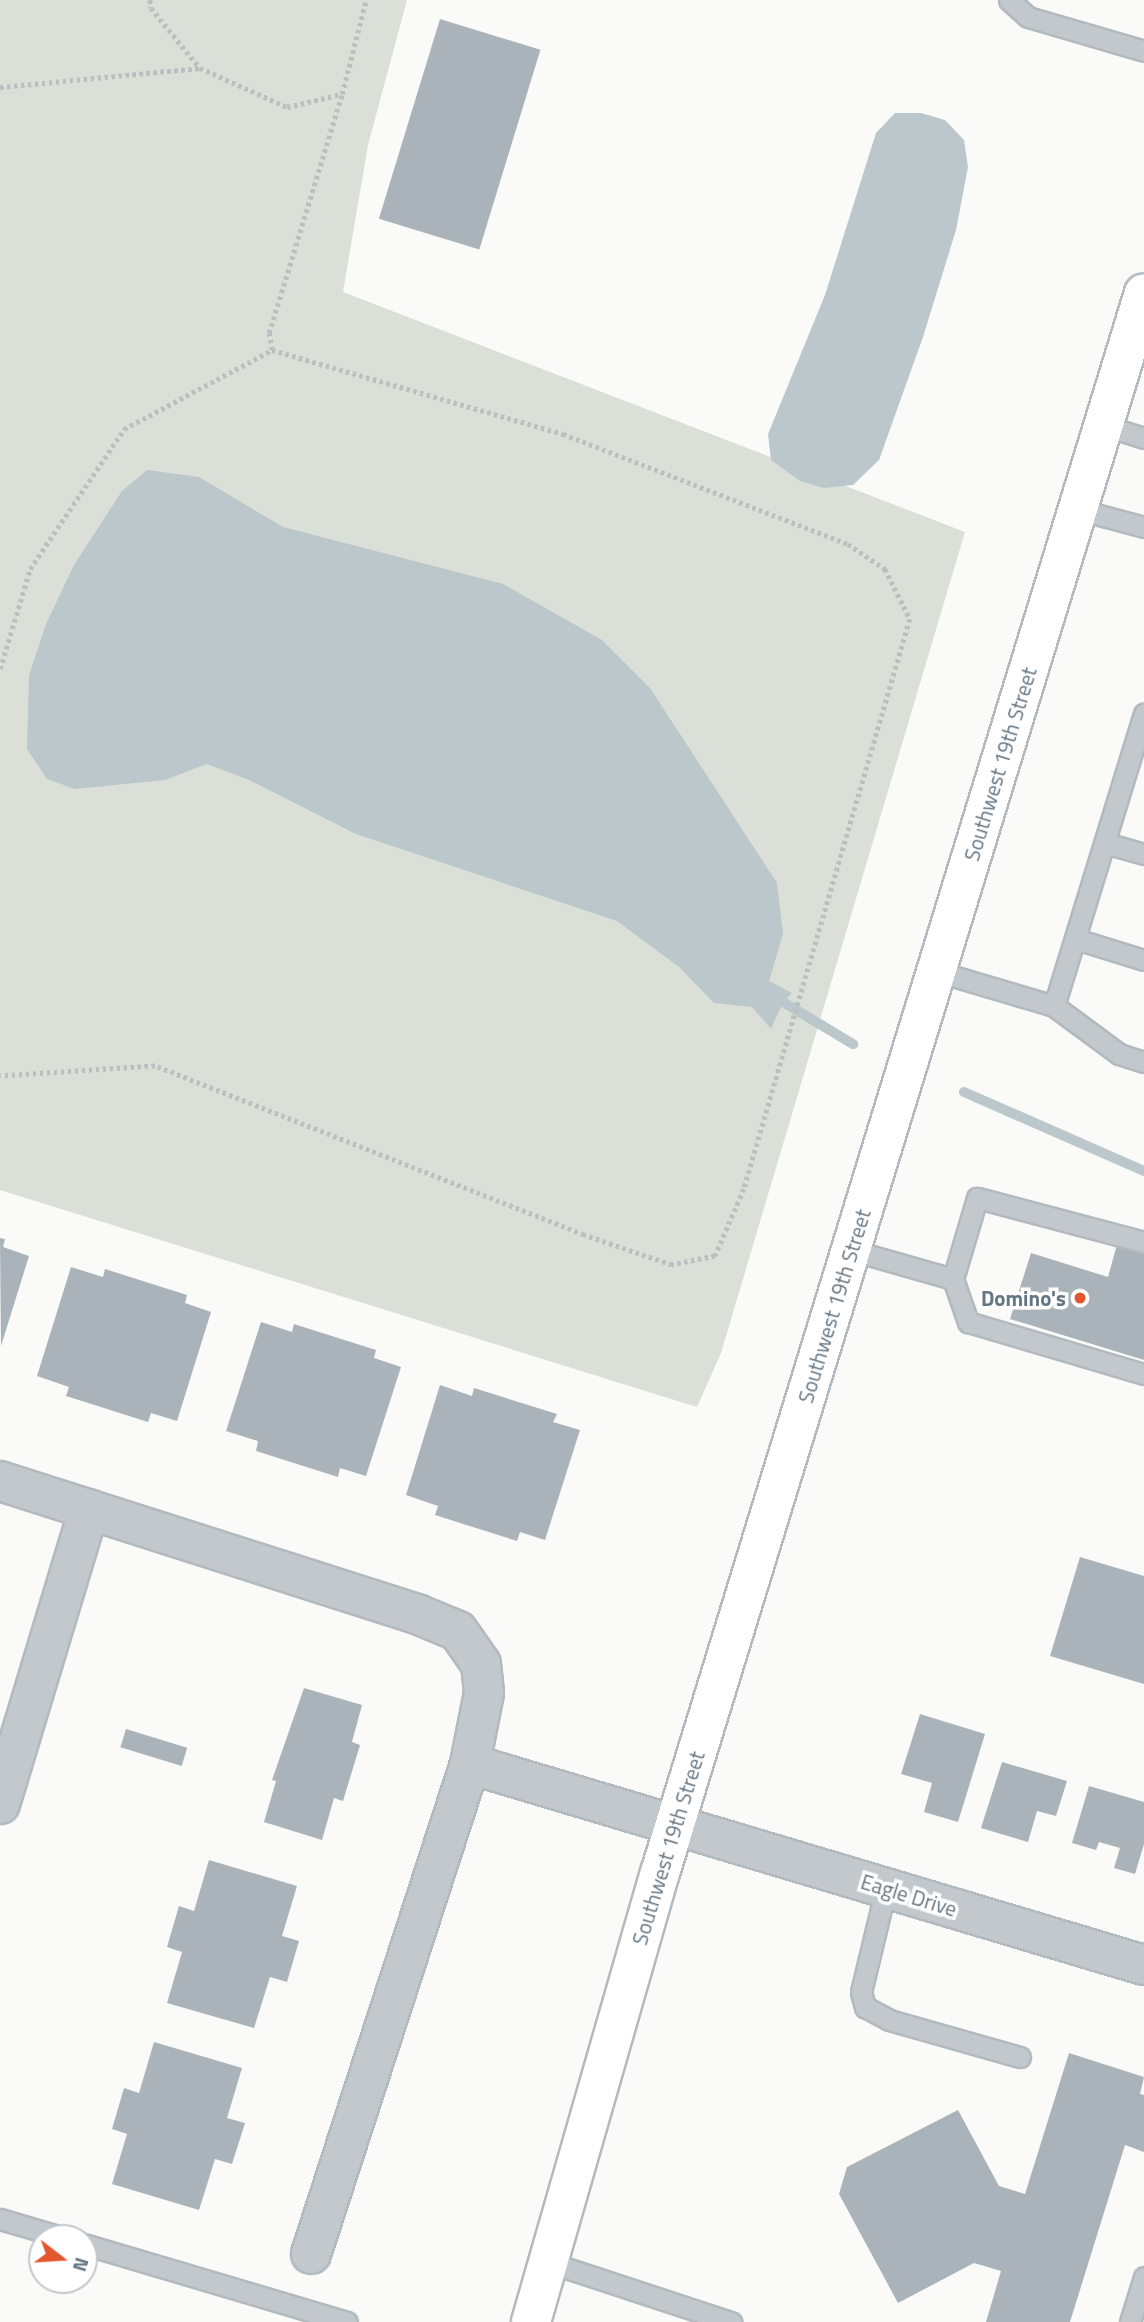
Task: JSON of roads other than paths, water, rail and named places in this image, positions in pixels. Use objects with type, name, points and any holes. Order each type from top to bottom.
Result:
[{"type":"street","name":"Southwest 19th Street","points":[[531,2322],[674,1825],[1144,293]]},
{"type":"street","points":[[0,1481],[458,1632],[481,1664],[484,1693],[470,1764],[311,2254]]},
{"type":"street","points":[[0,1804],[89,1509]]},
{"type":"street","name":"Eagle Drive","points":[[470,1764],[1144,1965]]},
{"type":"lane","points":[[1009,0],[1028,17],[1144,51]]},
{"type":"lane","points":[[1103,425],[1144,438]]},
{"type":"lane","points":[[1077,509],[1144,527]]},
{"type":"lane","points":[[1054,1006],[1105,843],[1139,751],[1144,714]]},
{"type":"lane","points":[[1105,843],[1144,854]]},
{"type":"lane","points":[[1076,939],[1144,960]]},
{"type":"lane","points":[[936,971],[1054,1006],[1119,1054],[1144,1062]]},
{"type":"lane","points":[[1144,1242],[977,1198],[953,1279],[968,1322],[1144,1374]]},
{"type":"lane","points":[[851,1250],[953,1279]]},
{"type":"lane","points":[[886,1888],[862,1992],[865,2007],[889,2020],[1020,2057]]},
{"type":"lane","points":[[0,2219],[28,2227]]},
{"type":"lane","points":[[98,2248],[347,2322]]},
{"type":"lane","points":[[548,2262],[731,2322]]},
{"type":"lane","points":[[1130,2322],[1144,2277]]},
{"type":"waterway","points":[[783,1002],[853,1044]]},
{"type":"waterway","points":[[964,1092],[1144,1171]]},
{"type":"place","name":"Domino's","points":[[1080,1298]]}]
